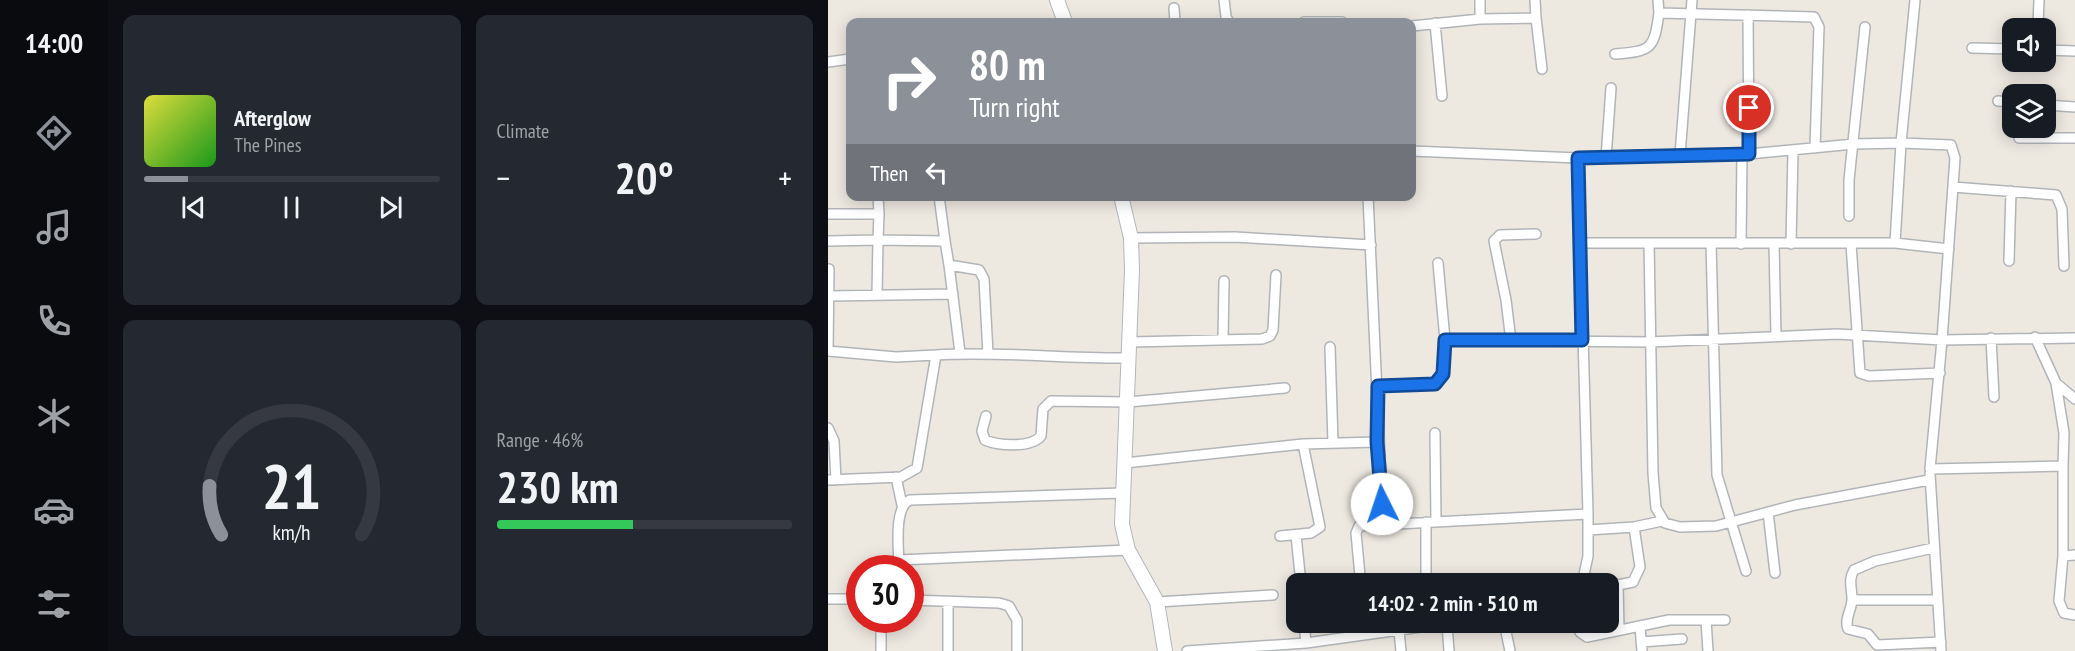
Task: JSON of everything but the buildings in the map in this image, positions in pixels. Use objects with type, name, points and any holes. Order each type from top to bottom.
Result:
[{"type":"street","points":[[1057,0],[1064,18]]},
{"type":"street","points":[[1224,0],[1227,18]]},
{"type":"street","points":[[1480,0],[1480,19]]},
{"type":"street","points":[[1535,0],[1542,69]]},
{"type":"street","points":[[1615,54],[1642,52],[1651,46],[1656,38],[1658,0]]},
{"type":"street","points":[[1680,156],[1692,0]]},
{"type":"street","points":[[1895,243],[1901,143],[1915,0]]},
{"type":"street","points":[[2038,18],[2039,0]]},
{"type":"street","points":[[1174,8],[1175,18]]},
{"type":"street","points":[[1659,14],[1805,15],[1818,21],[1815,148]]},
{"type":"street","points":[[1741,244],[1746,154],[1748,15]]},
{"type":"street","points":[[1416,25],[1480,19],[1536,18]]},
{"type":"street","points":[[1435,23],[1442,96]]},
{"type":"street","points":[[1849,216],[1849,180],[1864,27]]},
{"type":"street","points":[[1972,48],[2002,49]]},
{"type":"street","points":[[2056,50],[2075,51]]},
{"type":"street","points":[[828,62],[846,60]]},
{"type":"street","points":[[1606,158],[1611,88]]},
{"type":"street","points":[[1998,101],[2002,101]]},
{"type":"street","points":[[2056,106],[2075,107]]},
{"type":"street","points":[[2056,138],[2075,138]]},
{"type":"street","points":[[1416,151],[1606,158],[1746,154],[1854,144],[1951,145],[1955,158],[1940,373],[1929,480],[1941,646],[1877,645],[1868,634],[1846,626],[1852,600],[1851,576],[1860,565],[1933,548]]},
{"type":"street","points":[[1791,244],[1793,151]]},
{"type":"street","points":[[1578,158],[1588,514],[1588,556],[1584,573]]},
{"type":"street","points":[[1953,187],[2050,193],[2060,201],[2064,266]]},
{"type":"street","points":[[2009,261],[2011,191]]},
{"type":"street","points":[[876,295],[878,201]]},
{"type":"street","points":[[940,201],[960,353]]},
{"type":"street","points":[[1122,201],[1131,238],[1131,342],[1122,524],[1128,550],[1157,602],[1165,651]]},
{"type":"street","points":[[1368,201],[1378,386],[1377,442],[1383,524]]},
{"type":"street","points":[[828,214],[879,214]]},
{"type":"street","points":[[1511,341],[1506,300],[1494,241],[1500,235],[1536,234]]},
{"type":"street","points":[[1131,238],[1235,237],[1371,245]]},
{"type":"street","points":[[828,241],[945,241]]},
{"type":"street","points":[[1579,243],[1895,243],[1949,249]]},
{"type":"street","points":[[1649,243],[1654,485],[1656,508],[1662,521]]},
{"type":"street","points":[[1711,243],[1717,475],[1746,571]]},
{"type":"street","points":[[1774,244],[1776,335]]},
{"type":"street","points":[[1851,244],[1858,369],[1863,375],[1940,373]]},
{"type":"street","points":[[1378,386],[1435,384],[1443,374],[1445,340],[1438,263]]},
{"type":"street","points":[[949,265],[976,268],[982,273],[988,354]]},
{"type":"street","points":[[829,269],[828,351],[896,357],[960,353],[1075,359],[1130,358]]},
{"type":"street","points":[[1131,342],[1262,339],[1270,336],[1274,330],[1276,275]]},
{"type":"street","points":[[1223,340],[1224,280]]},
{"type":"street","points":[[830,296],[953,294]]},
{"type":"street","points":[[1445,340],[1650,342],[1776,335],[1855,335],[1942,340],[2075,338]]},
{"type":"street","points":[[2035,337],[2056,383],[2064,433],[2063,556],[2059,601],[2064,613],[2075,615]]},
{"type":"street","points":[[1991,338],[1994,397]]},
{"type":"street","points":[[1330,347],[1333,443]]},
{"type":"street","points":[[828,428],[834,441],[832,480],[896,477],[913,472],[920,460],[936,355]]},
{"type":"street","points":[[2056,383],[2075,399]]},
{"type":"street","points":[[986,416],[982,431],[985,440],[996,443],[1029,443],[1041,436],[1043,409],[1051,401],[1128,402],[1285,388]]},
{"type":"street","points":[[1427,573],[1435,433]]},
{"type":"street","points":[[1125,463],[1303,444],[1377,442]]},
{"type":"street","points":[[1280,536],[1311,533],[1320,526],[1303,444]]},
{"type":"street","points":[[1930,469],[2063,466]]},
{"type":"street","points":[[896,477],[902,505],[899,555]]},
{"type":"street","points":[[1588,530],[1662,521],[1680,528],[1701,528],[1768,512],[1929,480]]},
{"type":"street","points":[[902,505],[918,499],[1122,493]]},
{"type":"street","points":[[1768,512],[1775,573]]},
{"type":"street","points":[[1360,573],[1356,533],[1359,526],[1588,514]]},
{"type":"street","points":[[1619,585],[1633,582],[1638,574],[1634,526]]},
{"type":"street","points":[[1296,535],[1300,573]]},
{"type":"street","points":[[924,562],[1128,550]]},
{"type":"street","points":[[2063,556],[2075,555]]},
{"type":"street","points":[[1157,602],[1273,595]]},
{"type":"street","points":[[828,599],[846,598]]},
{"type":"street","points":[[1852,600],[1937,600]]},
{"type":"street","points":[[924,601],[999,603],[1009,606],[1017,620],[1017,651]]},
{"type":"street","points":[[948,602],[948,651]]},
{"type":"street","points":[[1619,630],[1669,620],[1725,620]]},
{"type":"street","points":[[1706,620],[1708,651]]},
{"type":"street","points":[[1640,626],[1642,647],[1682,639]]},
{"type":"street","points":[[881,633],[881,651]]},
{"type":"street","points":[[1305,633],[1306,643]]},
{"type":"street","points":[[1187,651],[1306,643],[1384,633]]},
{"type":"street","points":[[1399,633],[1401,651]]},
{"type":"street","points":[[1448,633],[1449,651]]},
{"type":"street","points":[[1506,633],[1510,651]]},
{"type":"street","points":[[1581,633],[1587,637],[1605,633]]},
{"type":"route","points":[[1382,504],[1377,442],[1378,386],[1435,384],[1443,374],[1445,340],[1582,340],[1578,158],[1749,154],[1749,108]]}]
